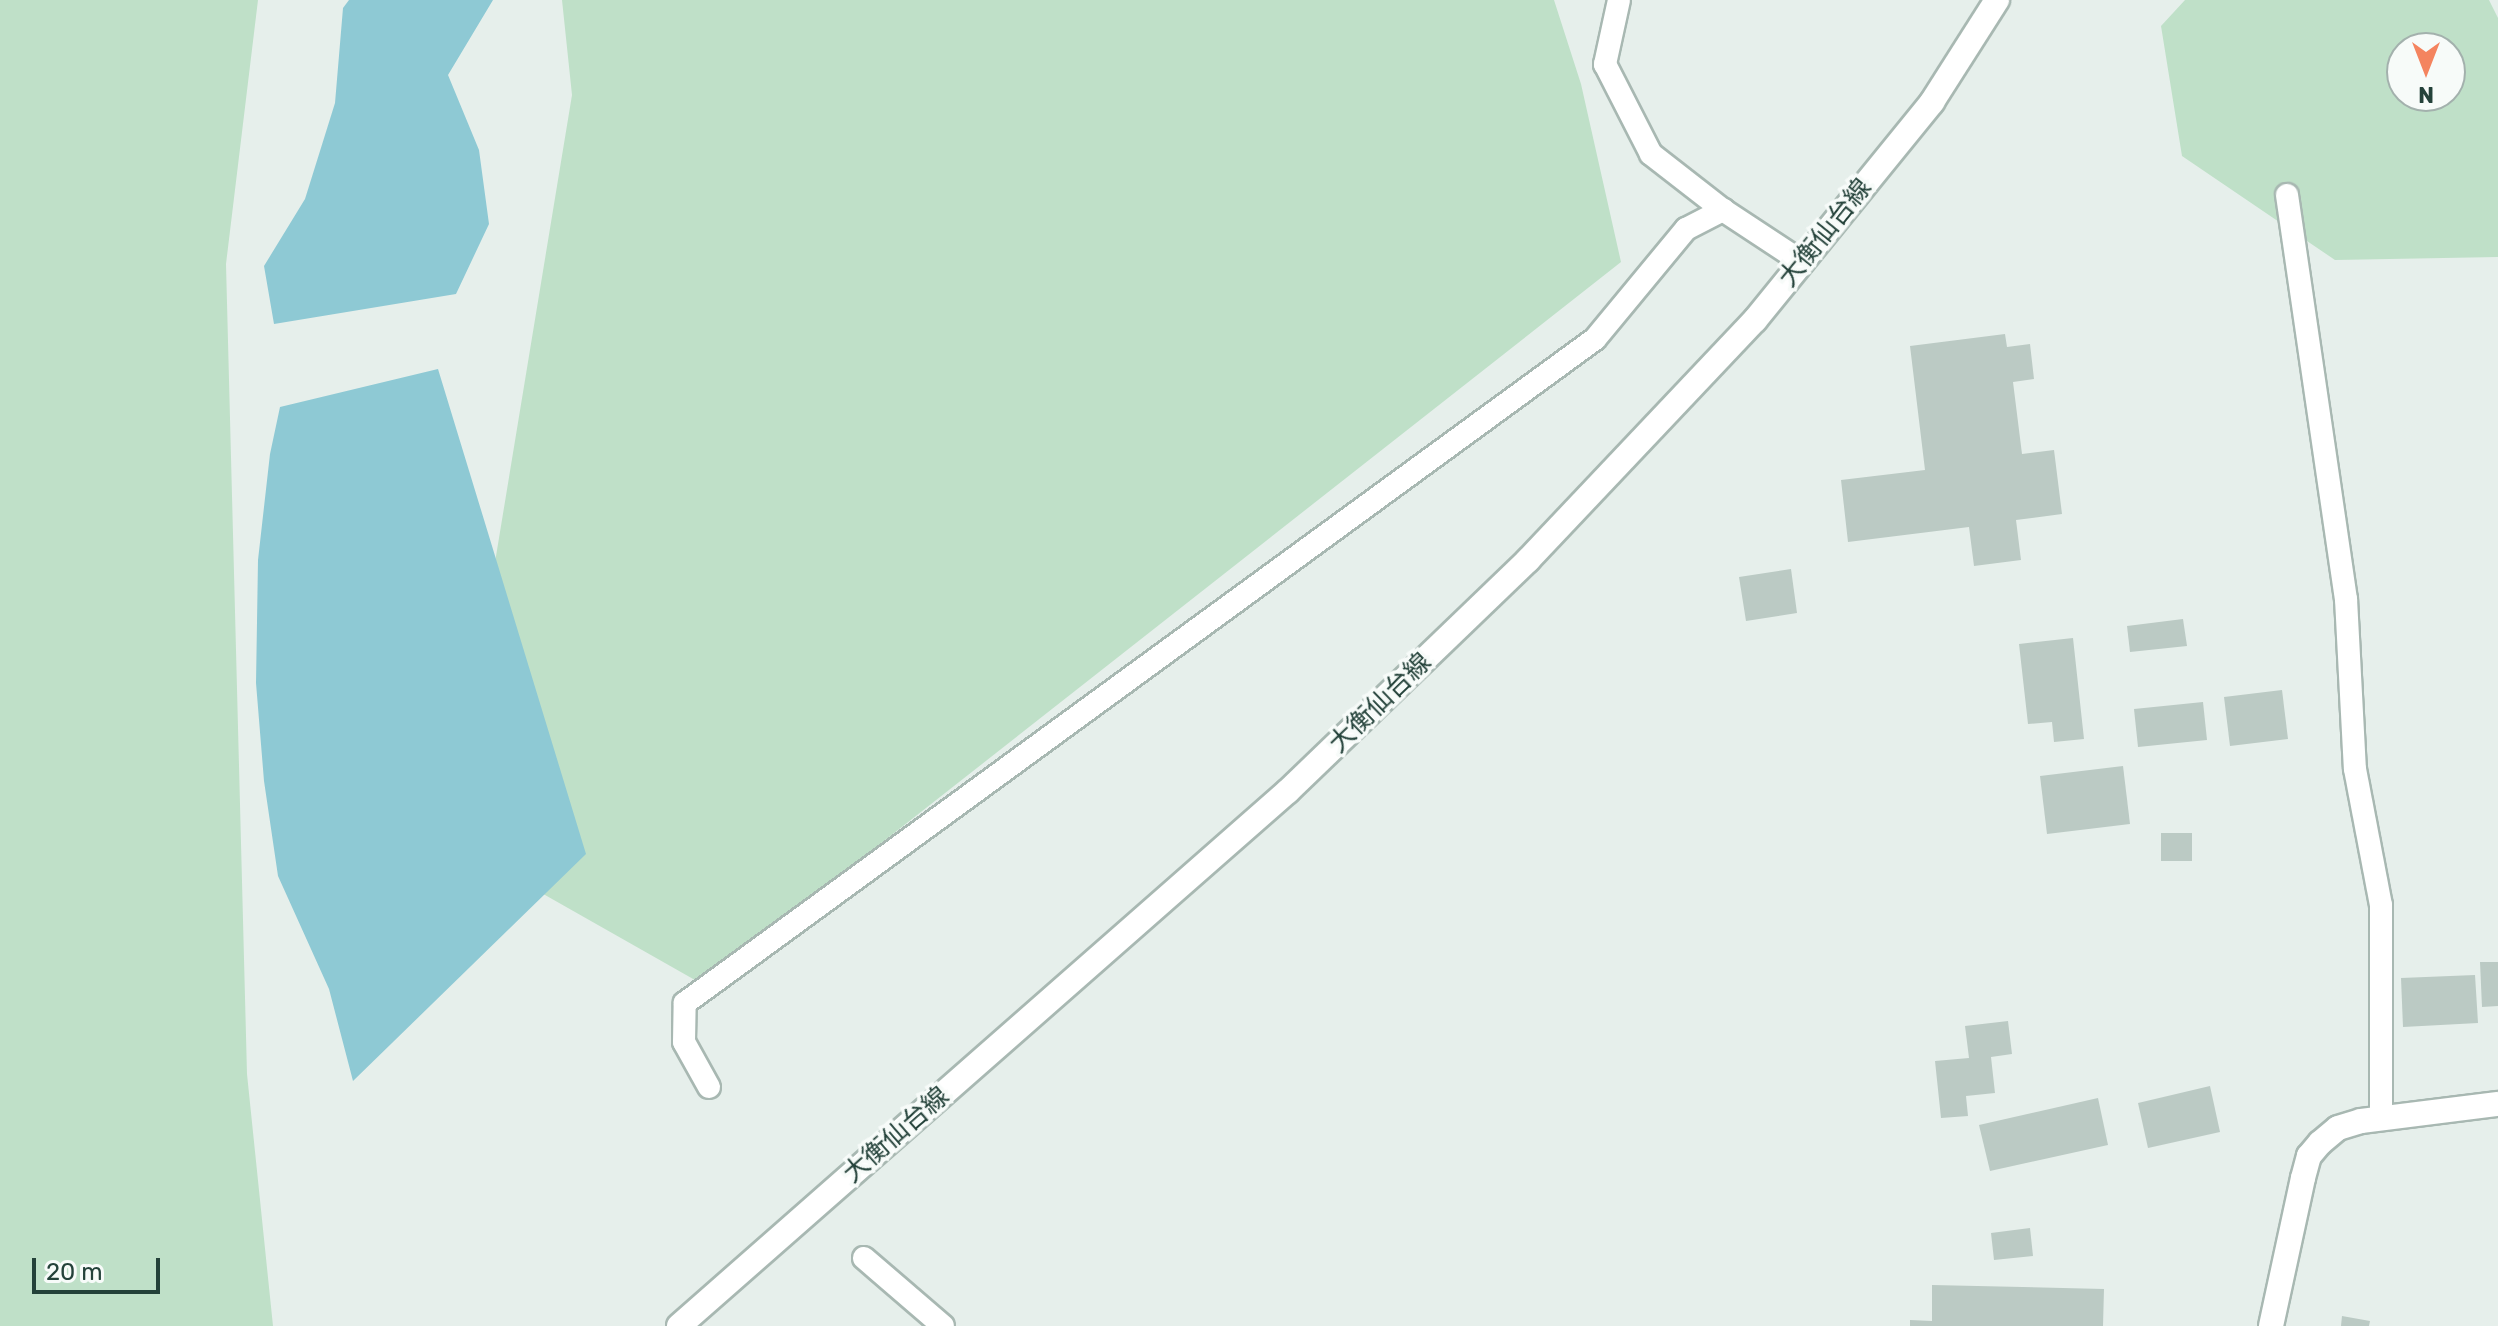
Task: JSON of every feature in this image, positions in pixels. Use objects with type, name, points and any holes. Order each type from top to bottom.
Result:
[{"type":"main road","name":"大衡仙台線","points":[[679,1326],[1288,791],[1528,560],[1755,320],[1932,102],[1997,0]]},
{"type":"main road","points":[[2271,1326],[2309,1156],[2338,1128],[2381,1118],[2498,1104]]},
{"type":"lane","points":[[1619,0],[1605,64],[1651,154],[1723,210],[1802,262]]},
{"type":"lane","points":[[2287,195],[2346,599],[2355,769],[2381,905],[2381,1118]]},
{"type":"lane","points":[[709,1087],[684,1042],[685,1003],[1595,339],[1686,229],[1723,210]]},
{"type":"lane","points":[[864,1258],[943,1326]]},
{"type":"green space","points":[[0,0],[258,0],[226,264],[247,1074],[273,1326],[0,1326]]},
{"type":"green space","points":[[562,0],[1554,0],[1581,84],[1621,262],[702,984],[494,866],[484,629],[572,95]]},
{"type":"green space","points":[[2185,0],[2489,0],[2498,18],[2498,257],[2335,260],[2182,156],[2161,26]]},
{"type":"water","points":[[349,0],[493,0],[448,75],[479,150],[489,224],[456,294],[274,324],[264,266],[305,199],[335,103],[343,8]]},
{"type":"water","points":[[438,369],[586,854],[353,1081],[329,989],[278,876],[264,781],[256,683],[258,560],[270,454],[280,407]]},
{"type":"building","points":[[2005,334],[2007,347],[2030,344],[2034,379],[2013,382],[2022,454],[2054,450],[2062,514],[2016,520],[2021,560],[1974,566],[1969,527],[1848,542],[1841,480],[1925,470],[1910,346]]},
{"type":"building","points":[[1791,569],[1797,613],[1746,621],[1739,577]]},
{"type":"building","points":[[2183,619],[2187,646],[2130,652],[2127,626]]},
{"type":"building","points":[[2073,638],[2084,739],[2054,742],[2052,722],[2028,724],[2019,644]]},
{"type":"building","points":[[2282,690],[2288,739],[2230,746],[2224,697]]},
{"type":"building","points":[[2203,702],[2207,740],[2138,747],[2134,709]]},
{"type":"building","points":[[2123,766],[2130,824],[2047,834],[2040,776]]},
{"type":"building","points":[[2161,833],[2192,833],[2192,861],[2161,861]]},
{"type":"building","points":[[2480,962],[2498,962],[2498,1006],[2482,1007]]},
{"type":"building","points":[[2475,975],[2478,1023],[2403,1027],[2401,978]]},
{"type":"building","points":[[2008,1021],[2012,1054],[1991,1057],[1995,1093],[1966,1096],[1968,1116],[1941,1118],[1935,1061],[1969,1058],[1965,1026]]},
{"type":"building","points":[[2210,1086],[2220,1132],[2148,1148],[2138,1103]]},
{"type":"building","points":[[2098,1098],[2108,1145],[1990,1171],[1979,1125]]},
{"type":"building","points":[[2030,1228],[2033,1256],[1994,1260],[1991,1233]]},
{"type":"building","points":[[1932,1285],[2104,1289],[2103,1326],[1910,1326],[1910,1320],[1932,1321]]},
{"type":"building","points":[[2342,1316],[2370,1321],[2369,1326],[2341,1326]]}]
